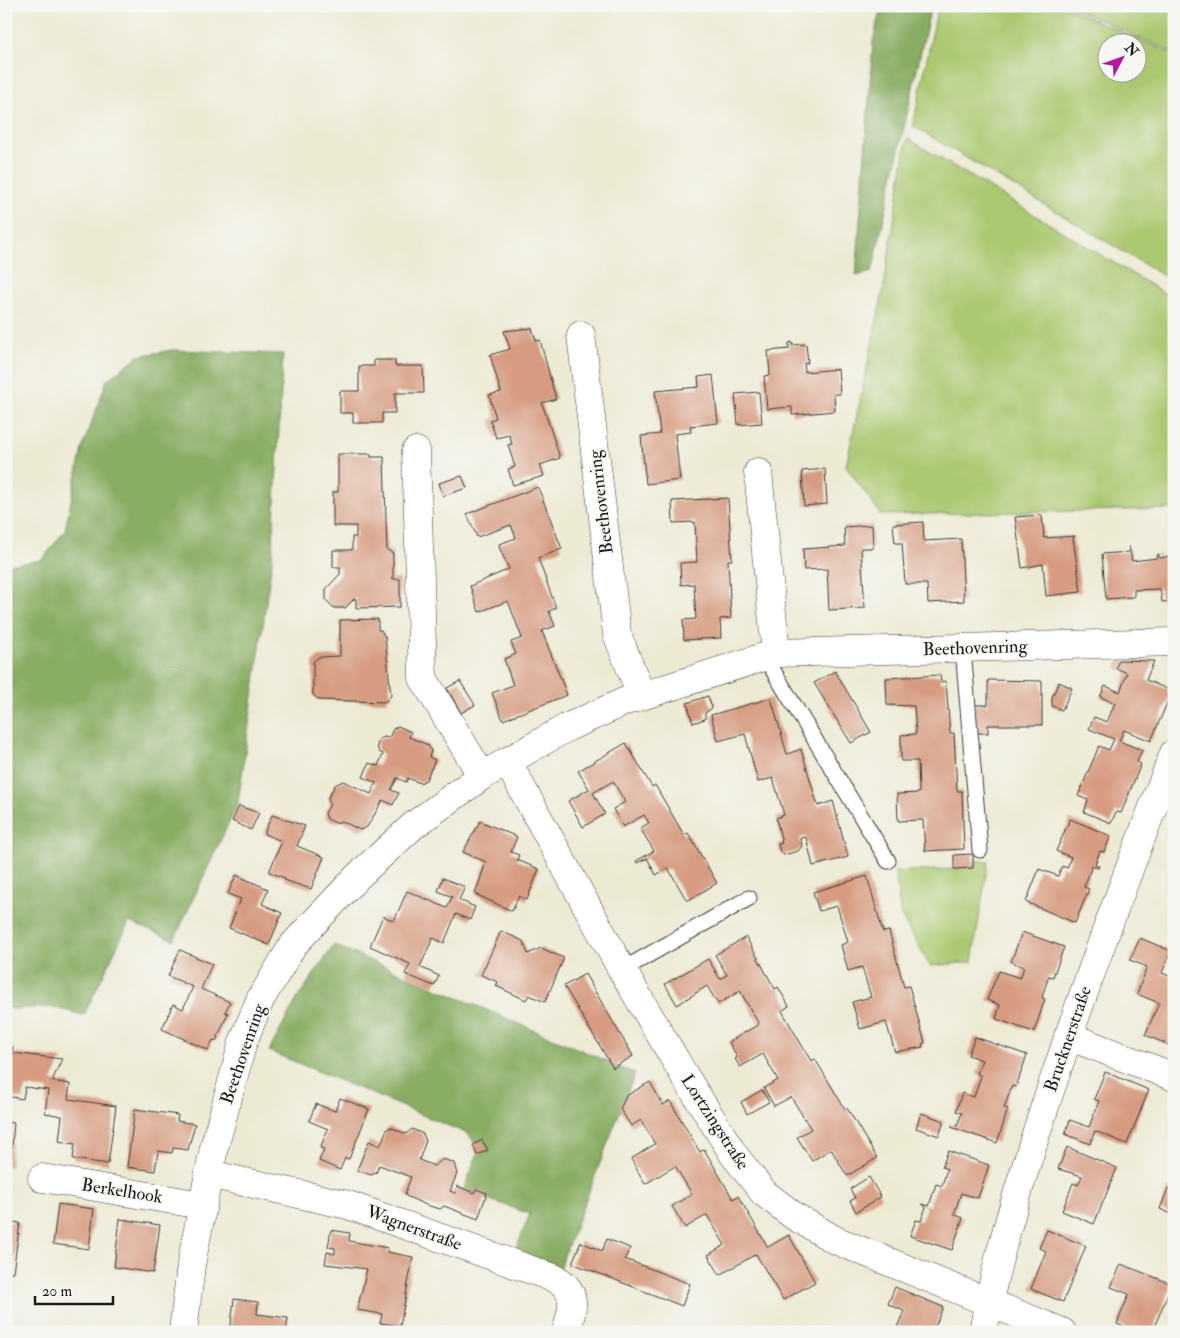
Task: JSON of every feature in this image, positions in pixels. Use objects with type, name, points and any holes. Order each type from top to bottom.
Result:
[{"type":"street","name":"Beethovenring","points":[[581,335],[617,634],[641,695]]},
{"type":"street","points":[[416,451],[423,678],[482,776]]},
{"type":"street","points":[[758,472],[771,655]]},
{"type":"street","name":"Beethovenring","points":[[183,1332],[191,1265],[209,1174],[242,1042],[260,1000],[293,946],[358,876],[414,825],[482,776],[566,728],[641,695],[771,655],[1174,642]]},
{"type":"street","name":"Brucknerstraße","points":[[982,1332],[998,1254],[1068,1036],[1132,858],[1174,753]]},
{"type":"street","name":"Lortzingstraße","points":[[506,761],[622,970],[734,1155],[764,1193],[794,1216],[835,1240],[1062,1332]]},
{"type":"street","points":[[1068,1036],[1174,1077]]},
{"type":"street","name":"Wagnerstraße","points":[[209,1174],[348,1205],[554,1278],[565,1283],[572,1298],[572,1313],[566,1332]]},
{"type":"street","name":"Berkelhook","points":[[42,1178],[202,1205]]},
{"type":"lane","points":[[963,649],[980,850]]},
{"type":"lane","points":[[771,655],[888,862]]},
{"type":"lane","points":[[622,970],[749,898]]},
{"type":"green space","points":[[881,6],[931,6],[872,272],[856,276],[873,42]]},
{"type":"green space","points":[[938,6],[1063,6],[1122,32],[1098,32],[1098,82],[1148,82],[1148,44],[1174,55],[1174,282],[913,126]]},
{"type":"green space","points":[[1069,6],[1174,6],[1174,53],[1148,41],[1148,32],[1127,32]]},
{"type":"green space","points":[[907,138],[1174,299],[1174,509],[881,515],[846,466],[883,292]]},
{"type":"green space","points":[[172,350],[283,354],[272,561],[238,803],[174,940],[129,922],[84,1015],[51,1007],[14,1009],[6,1007],[6,565],[42,560],[65,530],[82,449],[107,380],[138,356]]},
{"type":"green space","points":[[977,860],[988,862],[972,962],[930,966],[901,916],[895,872],[973,868]]},
{"type":"green space","points":[[334,945],[609,1062],[613,1068],[616,1066],[635,1073],[558,1271],[514,1254],[530,1214],[485,1198],[486,1193],[476,1189],[474,1193],[464,1189],[477,1155],[487,1150],[482,1140],[475,1143],[468,1134],[269,1051],[297,999]]},
{"type":"building","points":[[532,328],[536,341],[540,340],[556,399],[542,403],[560,458],[540,465],[544,476],[513,485],[508,469],[515,467],[508,445],[512,444],[509,435],[496,438],[490,420],[496,418],[489,395],[501,392],[490,355],[510,349],[504,331]]},
{"type":"building","points":[[792,342],[792,345],[806,344],[808,363],[804,363],[805,372],[838,369],[840,394],[834,394],[835,411],[792,415],[792,407],[767,409],[764,376],[770,375],[768,351],[789,349],[789,343]]},
{"type":"building","points":[[374,360],[395,360],[395,366],[423,366],[424,393],[395,393],[395,413],[382,413],[382,423],[353,423],[353,413],[340,413],[340,391],[359,391],[359,366],[374,366]]},
{"type":"building","points":[[713,375],[718,423],[690,426],[691,432],[675,434],[680,480],[646,484],[641,436],[660,434],[655,391],[699,387],[698,377]]},
{"type":"building","points":[[759,392],[762,423],[738,425],[735,394]]},
{"type":"building","points":[[338,454],[371,454],[371,457],[384,457],[387,550],[393,553],[393,579],[400,579],[400,607],[356,608],[356,599],[354,599],[345,608],[334,608],[326,600],[326,589],[340,574],[340,567],[333,567],[333,550],[352,550],[352,537],[356,537],[356,526],[333,526],[333,492],[338,492]]},
{"type":"building","points":[[825,469],[827,504],[804,506],[802,471]]},
{"type":"building","points":[[462,476],[467,488],[443,496],[439,483]]},
{"type":"building","points":[[538,487],[562,549],[538,558],[556,608],[549,611],[555,626],[542,631],[567,695],[503,720],[492,693],[513,685],[504,659],[516,654],[511,642],[522,638],[508,601],[479,612],[470,586],[509,569],[499,544],[516,538],[511,525],[477,537],[467,514]]},
{"type":"building","points":[[728,498],[732,560],[728,560],[731,618],[720,619],[721,638],[684,640],[683,620],[696,619],[694,584],[681,585],[680,563],[697,562],[695,522],[673,523],[672,501]]},
{"type":"building","points":[[1042,515],[1044,538],[1075,536],[1073,538],[1081,592],[1046,596],[1043,564],[1022,568],[1015,517]]},
{"type":"building","points":[[923,522],[924,541],[961,539],[964,601],[928,603],[927,584],[905,584],[902,543],[895,543],[893,524]]},
{"type":"building","points":[[872,525],[873,548],[861,548],[865,608],[829,610],[827,569],[804,570],[803,549],[845,546],[844,527]]},
{"type":"building","points":[[1129,546],[1132,561],[1157,558],[1159,554],[1159,558],[1174,556],[1174,601],[1162,602],[1160,589],[1134,590],[1134,597],[1106,599],[1102,554],[1129,552]]},
{"type":"building","points":[[378,619],[378,630],[381,630],[385,637],[391,696],[385,702],[319,700],[313,695],[313,662],[319,657],[340,656],[340,620]]},
{"type":"building","points":[[1119,660],[1154,661],[1146,680],[1172,691],[1151,741],[1124,730],[1119,741],[1142,750],[1137,762],[1141,764],[1121,813],[1116,812],[1111,823],[1084,812],[1088,800],[1078,796],[1099,746],[1109,750],[1114,739],[1089,729],[1094,717],[1107,722],[1115,703],[1100,697],[1105,686],[1120,692],[1127,673],[1116,668]]},
{"type":"building","points":[[835,671],[871,732],[851,743],[814,683]]},
{"type":"building","points":[[940,675],[941,682],[946,681],[950,733],[954,733],[957,791],[962,791],[964,849],[925,851],[923,820],[898,821],[897,794],[919,793],[918,761],[901,761],[901,735],[916,734],[914,706],[887,705],[886,678]]},
{"type":"building","points":[[988,680],[1042,681],[1042,725],[988,725],[988,733],[977,733],[973,705],[988,705]]},
{"type":"building","points":[[460,681],[475,705],[461,713],[447,688]]},
{"type":"building","points":[[1059,682],[1072,688],[1062,710],[1052,706],[1052,697]]},
{"type":"building","points":[[708,696],[712,708],[705,713],[705,719],[693,723],[687,703]]},
{"type":"building","points":[[771,698],[787,754],[801,749],[818,806],[833,801],[848,857],[813,866],[806,837],[800,838],[802,846],[798,851],[784,855],[780,852],[778,844],[782,843],[776,818],[784,815],[773,778],[758,782],[745,734],[718,741],[711,715]]},
{"type":"building","points":[[398,726],[411,732],[409,737],[428,745],[431,751],[429,757],[435,760],[426,780],[420,783],[408,778],[406,782],[397,778],[391,790],[399,793],[393,805],[383,800],[367,827],[360,830],[342,821],[336,823],[327,819],[325,813],[330,804],[328,798],[335,785],[343,781],[371,794],[376,783],[363,777],[369,763],[378,766],[383,754],[379,752],[377,746],[379,739],[389,738],[393,729]]},
{"type":"building","points":[[626,743],[652,787],[655,785],[684,835],[688,833],[717,883],[687,901],[668,868],[656,875],[647,858],[637,863],[636,861],[654,851],[640,828],[649,823],[644,815],[623,827],[613,809],[625,802],[613,781],[593,793],[605,814],[583,827],[568,801],[589,789],[578,771]]},
{"type":"building","points":[[239,806],[259,813],[251,830],[232,821]]},
{"type":"building","points":[[272,815],[305,826],[297,846],[324,857],[311,889],[284,880],[285,878],[269,872],[282,841],[264,834]]},
{"type":"building","points":[[1070,819],[1111,836],[1104,852],[1100,851],[1095,864],[1099,866],[1098,868],[1092,866],[1084,887],[1089,889],[1075,923],[1026,902],[1039,869],[1058,876],[1062,866],[1067,868],[1071,857],[1056,851]]},
{"type":"building","points":[[480,821],[517,837],[511,852],[519,855],[517,860],[539,869],[527,900],[519,896],[512,911],[475,894],[486,862],[463,852]]},
{"type":"building","points":[[973,854],[973,868],[954,869],[954,855]]},
{"type":"building","points":[[236,875],[268,889],[262,904],[282,913],[269,945],[229,928],[241,899],[228,894]]},
{"type":"building","points":[[867,876],[883,932],[889,931],[904,987],[909,986],[925,1043],[922,1044],[923,1047],[895,1052],[886,1022],[860,1029],[852,1002],[871,997],[862,967],[848,971],[841,945],[848,942],[837,906],[819,911],[813,892]]},
{"type":"building","points":[[443,878],[465,887],[459,900],[475,907],[470,920],[456,914],[444,943],[433,938],[420,967],[439,976],[434,986],[405,974],[410,964],[370,946],[383,916],[394,921],[407,891],[447,908],[452,897],[438,891]]},
{"type":"building","points":[[501,931],[523,941],[528,954],[541,948],[564,958],[545,1002],[529,995],[526,1000],[496,986],[498,982],[481,975]]},
{"type":"building","points":[[1022,932],[1064,947],[1053,977],[1049,976],[1045,987],[1042,998],[1045,999],[1034,1032],[996,1019],[1000,1005],[987,1000],[999,971],[1020,978],[1024,967],[1011,962]]},
{"type":"building","points":[[746,937],[775,989],[778,987],[789,1006],[782,1011],[811,1061],[815,1059],[877,1158],[847,1176],[831,1149],[812,1161],[797,1137],[811,1129],[791,1097],[774,1106],[764,1088],[778,1080],[763,1054],[740,1067],[735,1059],[737,1057],[729,1042],[759,1024],[740,991],[718,1004],[707,986],[677,1005],[665,984],[708,959],[720,979],[727,975],[715,955]]},
{"type":"building","points":[[1140,938],[1171,951],[1162,973],[1174,978],[1174,1047],[1145,1035],[1159,1003],[1137,994],[1147,967],[1130,960]]},
{"type":"building","points":[[180,950],[212,964],[201,989],[230,1002],[225,1012],[228,1013],[216,1041],[213,1040],[208,1050],[162,1029],[173,1004],[183,1009],[193,987],[168,976]]},
{"type":"building","points":[[585,974],[633,1056],[613,1068],[564,986]]},
{"type":"building","points":[[975,1037],[1027,1055],[1016,1087],[1012,1086],[1004,1108],[1008,1109],[997,1143],[951,1127],[952,1125],[957,1126],[962,1113],[956,1111],[962,1093],[974,1097],[981,1076],[977,1074],[982,1060],[968,1055]]},
{"type":"building","points":[[6,1046],[13,1047],[12,1053],[62,1059],[52,1081],[70,1084],[68,1099],[116,1106],[108,1164],[73,1159],[75,1144],[59,1141],[62,1116],[45,1113],[48,1090],[25,1087],[23,1099],[6,1096]]},
{"type":"building","points":[[1105,1072],[1149,1090],[1127,1144],[1095,1131],[1090,1144],[1065,1134],[1070,1120],[1089,1127],[1099,1101],[1094,1099]]},
{"type":"building","points":[[650,1082],[663,1105],[670,1101],[700,1152],[704,1149],[733,1199],[738,1196],[768,1247],[789,1235],[815,1282],[783,1300],[756,1254],[720,1275],[708,1255],[725,1245],[707,1215],[685,1228],[672,1206],[692,1194],[675,1166],[645,1184],[631,1159],[655,1144],[641,1120],[631,1126],[620,1109],[626,1096]]},
{"type":"building","points":[[762,1090],[769,1102],[747,1114],[741,1102]]},
{"type":"building","points":[[340,1098],[369,1109],[349,1159],[345,1158],[340,1170],[319,1161],[324,1149],[320,1148],[328,1129],[309,1121],[316,1104],[335,1111]]},
{"type":"building","points":[[135,1109],[178,1115],[177,1121],[195,1124],[188,1150],[173,1148],[172,1153],[158,1151],[155,1171],[127,1167]]},
{"type":"building","points":[[921,1113],[944,1121],[939,1136],[916,1128]]},
{"type":"building","points":[[6,1122],[14,1123],[10,1167],[6,1166]]},
{"type":"building","points":[[390,1127],[406,1134],[412,1129],[423,1134],[426,1141],[419,1160],[434,1166],[443,1159],[454,1163],[457,1174],[450,1191],[455,1193],[457,1186],[474,1193],[476,1189],[487,1193],[478,1219],[444,1206],[440,1209],[426,1205],[406,1196],[405,1193],[411,1177],[379,1165],[376,1173],[371,1175],[357,1170],[369,1141],[380,1146],[387,1129]]},
{"type":"building","points":[[482,1140],[488,1150],[477,1155],[473,1145]]},
{"type":"building","points":[[1067,1147],[1117,1168],[1094,1224],[1062,1211],[1073,1183],[1078,1185],[1082,1176],[1058,1169]]},
{"type":"building","points":[[948,1151],[989,1165],[978,1198],[961,1193],[954,1214],[963,1218],[952,1250],[910,1236],[916,1220],[921,1221],[926,1207],[922,1204],[929,1206],[936,1184],[942,1186],[947,1169],[942,1167]]},
{"type":"building","points":[[869,1177],[881,1197],[856,1212],[850,1201],[855,1198],[850,1189]]},
{"type":"building","points":[[1168,1188],[1174,1190],[1174,1215],[1160,1209]]},
{"type":"building","points":[[58,1204],[94,1209],[89,1249],[53,1244]]},
{"type":"building","points":[[120,1219],[160,1225],[153,1273],[114,1267]]},
{"type":"building","points":[[6,1221],[20,1223],[13,1272],[6,1272]]},
{"type":"building","points":[[331,1230],[350,1233],[349,1241],[388,1248],[387,1252],[413,1257],[400,1326],[380,1323],[382,1314],[357,1310],[367,1269],[325,1264],[327,1252],[335,1254],[335,1248],[328,1247]]},
{"type":"building","points":[[1047,1230],[1086,1246],[1063,1302],[1031,1289],[1046,1251],[1039,1248]]},
{"type":"building","points":[[607,1239],[630,1248],[625,1259],[690,1284],[682,1306],[572,1263],[581,1242],[602,1251]]},
{"type":"building","points":[[1121,1264],[1172,1284],[1152,1332],[1136,1332],[1117,1324],[1129,1294],[1111,1287]]},
{"type":"building","points":[[895,1287],[943,1307],[933,1332],[895,1332],[904,1311],[888,1304]]},
{"type":"building","points":[[234,1299],[258,1302],[257,1314],[288,1318],[286,1332],[230,1332]]}]
